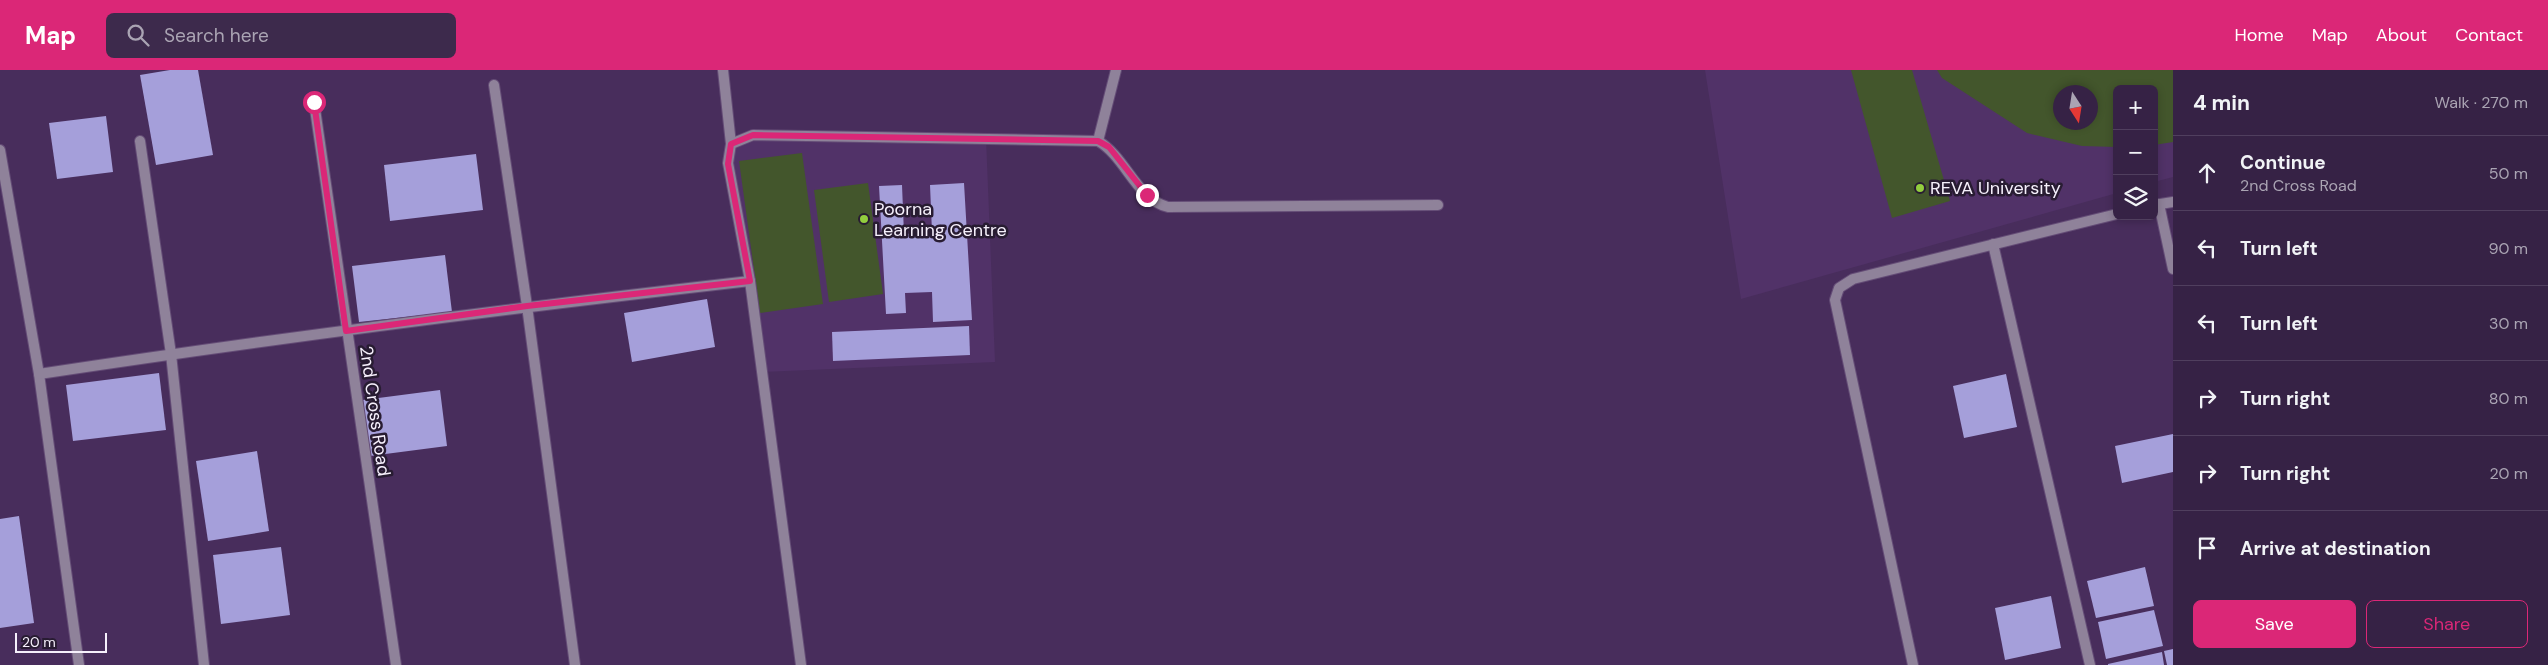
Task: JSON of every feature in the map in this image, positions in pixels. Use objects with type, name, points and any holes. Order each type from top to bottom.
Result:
[{"type":"street","points":[[723,70],[731,144],[728,164],[750,281],[801,665]]},
{"type":"street","points":[[1098,141],[1116,70]]},
{"type":"street","points":[[494,85],[527,306],[575,665]]},
{"type":"street","name":"2nd Cross Road","points":[[314,102],[396,665]]},
{"type":"street","points":[[731,144],[753,135],[1098,141],[1109,147],[1154,204],[1168,207],[1438,206]]},
{"type":"street","points":[[140,141],[171,354],[204,665]]},
{"type":"street","points":[[0,150],[39,374],[79,665]]},
{"type":"street","points":[[2158,205],[2173,202]]},
{"type":"street","points":[[2158,209],[2173,269]]},
{"type":"street","points":[[1913,665],[1835,300],[1839,288],[1853,279],[2113,215]]},
{"type":"street","points":[[1992,244],[2090,665]]},
{"type":"street","points":[[39,374],[171,354],[527,306],[750,281]]},
{"type":"shaded area","name":"REVA University","points":[[1705,70],[2173,70],[2173,177],[2158,181],[2158,85],[2113,85],[2113,194],[1741,299]]},
{"type":"shaded area","name":"Poorna Learning Centre","points":[[755,135],[986,138],[995,362],[761,372],[728,160],[734,143]]},
{"type":"green space","points":[[1851,70],[1912,70],[1950,201],[1892,218]]},
{"type":"green space","points":[[1937,70],[2173,70],[2173,142],[2158,144],[2158,85],[2113,85],[2113,147],[2082,146],[2027,133],[1942,78]]},
{"type":"green space","points":[[802,153],[823,304],[760,313],[739,161]]},
{"type":"green space","points":[[868,183],[883,294],[829,302],[814,190]]},
{"type":"building","points":[[170,70],[198,70],[213,155],[156,165],[140,75]]},
{"type":"building","points":[[106,116],[113,172],[57,179],[49,123]]},
{"type":"building","points":[[476,154],[483,210],[390,221],[384,165]]},
{"type":"building","points":[[964,183],[972,320],[933,322],[932,292],[905,293],[906,313],[886,314],[879,186],[902,185],[904,234],[932,232],[930,185]]},
{"type":"building","points":[[445,255],[452,312],[359,322],[352,266]]},
{"type":"building","points":[[707,299],[715,347],[632,362],[624,313]]},
{"type":"building","points":[[969,326],[970,355],[833,361],[832,332]]},
{"type":"building","points":[[159,373],[166,430],[73,441],[66,385]]},
{"type":"building","points":[[2006,374],[2017,427],[1964,438],[1953,386]]},
{"type":"building","points":[[440,390],[447,446],[370,456],[363,400]]},
{"type":"building","points":[[2173,434],[2173,472],[2122,483],[2115,446]]},
{"type":"building","points":[[257,451],[269,531],[208,541],[196,461]]},
{"type":"building","points":[[19,516],[34,623],[0,628],[0,519]]},
{"type":"building","points":[[281,547],[290,615],[221,624],[213,555]]},
{"type":"building","points":[[2145,567],[2154,606],[2096,618],[2087,581]]},
{"type":"building","points":[[2051,596],[2061,648],[2005,660],[1995,608]]},
{"type":"building","points":[[2154,610],[2163,646],[2106,659],[2098,622]]},
{"type":"building","points":[[2173,649],[2173,665],[2167,665],[2164,651]]},
{"type":"building","points":[[2162,652],[2164,665],[2108,665],[2108,664]]},
{"type":"place","name":"REVA University","points":[[1920,188]]},
{"type":"place","name":"Poorna Learning Centre","points":[[864,219]]},
{"type":"route","points":[[314,102],[346,331],[527,306],[750,281],[728,164],[731,144],[753,135],[1098,141],[1109,147],[1147,195]]}]
